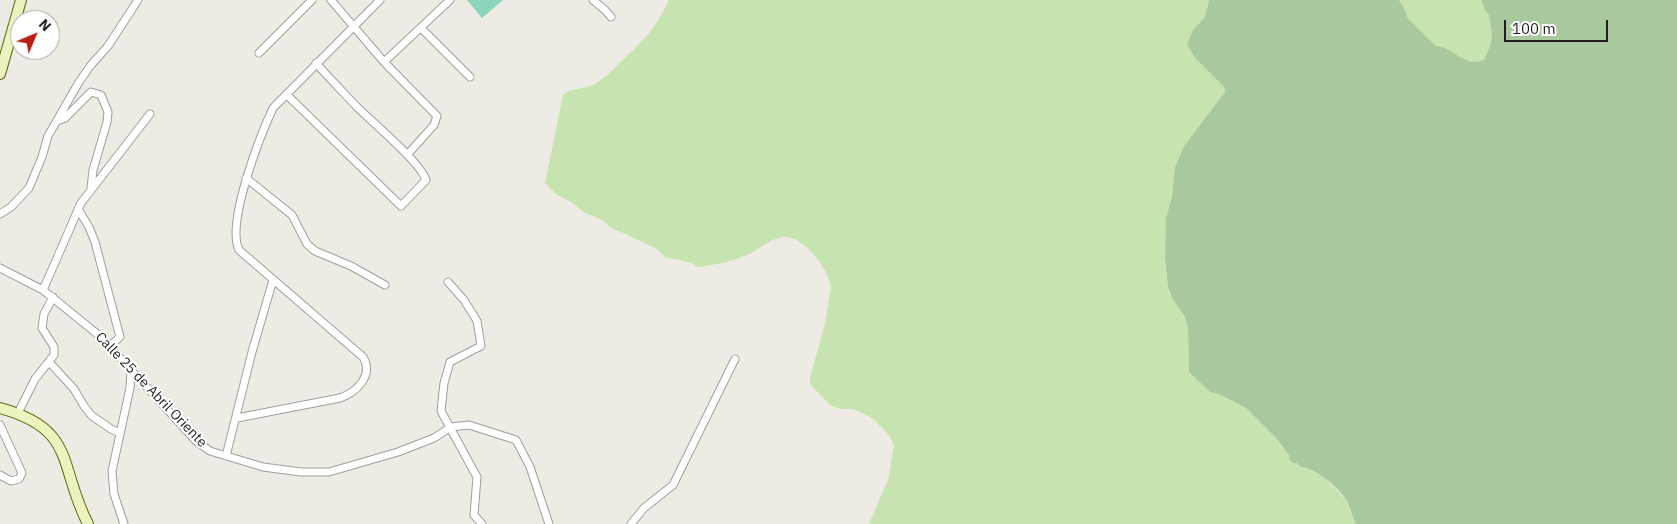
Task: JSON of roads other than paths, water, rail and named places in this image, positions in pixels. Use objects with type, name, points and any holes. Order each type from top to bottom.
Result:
[{"type":"main road","points":[[0,74],[21,0]]},
{"type":"main road","points":[[0,408],[18,413],[42,425],[53,437],[63,456],[88,524]]},
{"type":"street","points":[[0,214],[29,188],[48,136],[79,82],[108,46],[138,0]]},
{"type":"street","points":[[259,53],[312,0]]},
{"type":"street","points":[[331,0],[384,62],[437,116],[434,125],[407,155]]},
{"type":"street","points":[[237,418],[340,398],[356,389],[365,376],[367,364],[359,353],[239,250],[235,242],[235,232],[246,178],[273,108],[380,0]]},
{"type":"street","points":[[384,62],[450,0]]},
{"type":"street","points":[[593,0],[606,10],[611,17]]},
{"type":"street","points":[[421,28],[470,77]]},
{"type":"street","points":[[287,95],[401,206],[426,180],[407,155],[316,63]]},
{"type":"street","points":[[57,121],[65,118],[92,92],[101,95],[106,103],[108,112],[107,122],[93,170],[91,189]]},
{"type":"street","points":[[43,290],[78,209],[91,189],[150,114]]},
{"type":"street","points":[[246,178],[292,215],[307,244],[315,250],[385,284]]},
{"type":"street","points":[[78,209],[90,227],[116,316],[120,337],[110,346]]},
{"type":"street","name":"Calle 25 de Abril Oriente","points":[[0,268],[54,297],[101,337],[196,441],[210,452],[262,467],[301,472],[329,472],[398,452],[434,438],[451,427]]},
{"type":"street","points":[[226,456],[252,352],[273,280]]},
{"type":"street","points":[[448,282],[464,300],[477,321],[481,346],[450,362],[444,383],[441,412],[451,427],[477,478],[474,514],[482,524]]},
{"type":"street","points":[[18,413],[35,379],[50,363],[54,355],[55,351],[42,328],[42,321],[54,297]]},
{"type":"street","points":[[631,524],[644,508],[674,485],[735,359]]},
{"type":"street","points":[[50,363],[74,389],[92,416],[120,433]]},
{"type":"street","points":[[124,524],[114,494],[112,471],[130,388],[131,371]]},
{"type":"street","points":[[0,425],[22,473],[19,479],[11,481],[0,475]]},
{"type":"street","points":[[451,427],[469,425],[516,440],[530,467],[549,524]]}]
